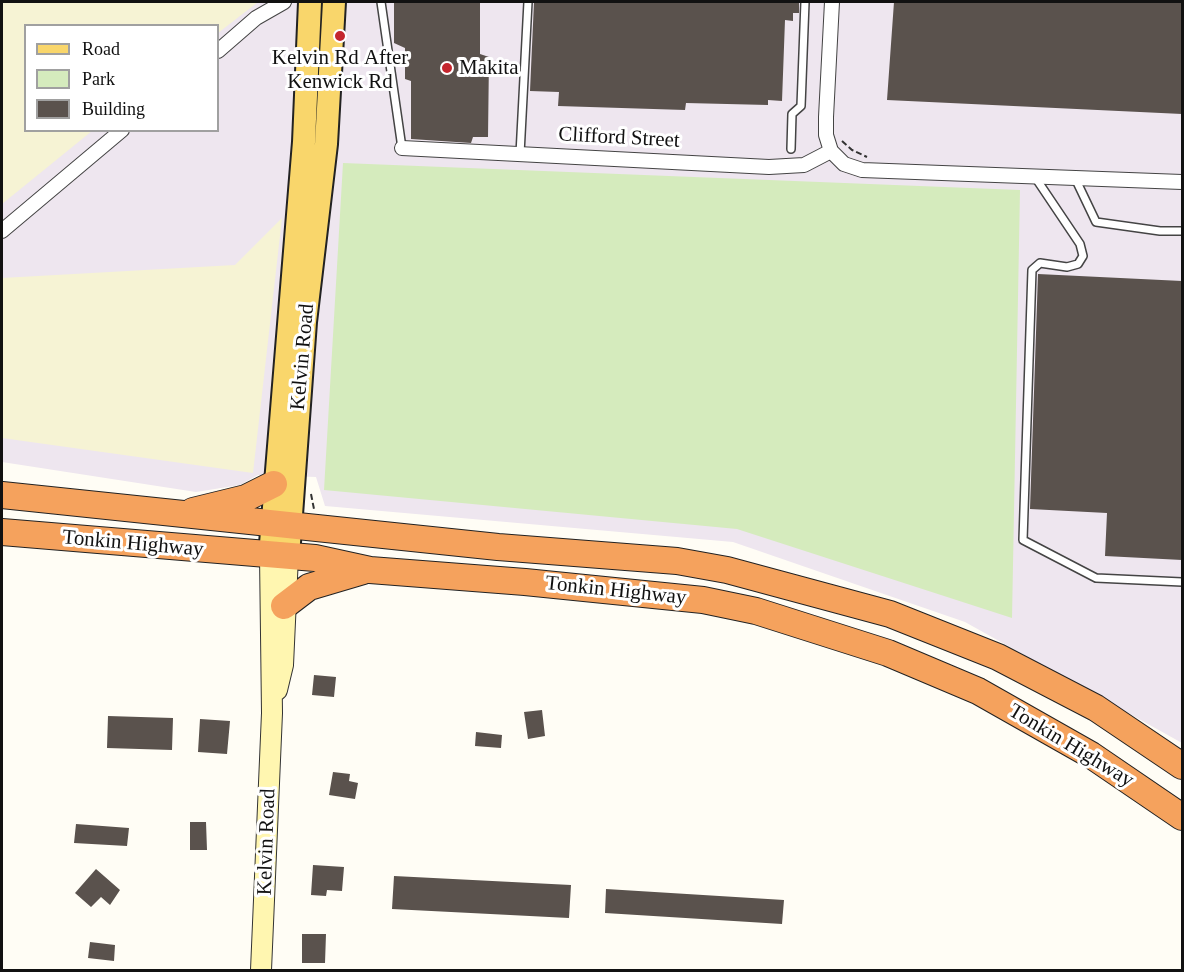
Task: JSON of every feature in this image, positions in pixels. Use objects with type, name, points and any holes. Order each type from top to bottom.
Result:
[{"type":"highway","points":[[176,515],[246,498],[274,484]]},
{"type":"highway","name":"Tonkin Highway","points":[[2,495],[498,547],[677,561],[727,570],[813,591],[890,614],[998,657],[1096,708],[1182,766]]},
{"type":"highway","name":"Tonkin Highway","points":[[2,532],[315,558],[370,570],[525,582],[703,600],[756,611],[888,653],[978,691],[1091,755],[1182,816]]},
{"type":"highway","points":[[284,606],[309,586],[370,570]]},
{"type":"main road","name":"Kelvin Road","points":[[281,525],[274,484],[304,141],[310,2]]},
{"type":"main road","name":"Kelvin Road","points":[[261,970],[281,525],[326,144],[334,2]]},
{"type":"main road","name":"Kelvin Road","points":[[272,713],[283,665],[284,606],[279,556]]},
{"type":"street","points":[[219,50],[256,18],[284,2]]},
{"type":"street","points":[[832,2],[826,135],[831,151],[844,164],[862,170],[1182,182]]},
{"type":"street","points":[[2,231],[120,132]]},
{"type":"street","name":"Clifford Street","points":[[402,148],[769,167],[804,165],[831,151]]},
{"type":"lane","points":[[381,2],[402,148]]},
{"type":"lane","points":[[520,154],[528,2]]},
{"type":"lane","points":[[791,149],[792,114],[801,106],[805,2]]},
{"type":"lane","points":[[1035,176],[1080,244],[1083,256],[1078,264],[1067,267],[1040,263],[1032,270],[1022,515],[1023,540],[1096,578],[1182,582]]},
{"type":"lane","points":[[1075,178],[1096,222],[1160,231],[1182,231]]},
{"type":"path","points":[[841,140],[852,150],[867,157]]},
{"type":"shaded area","points":[[2,2],[1182,2],[1182,743],[965,622],[733,542],[325,506],[316,477],[258,475],[240,485],[196,492],[2,462]]},
{"type":"shaded area","points":[[2,2],[258,2],[219,32],[219,24],[24,24],[24,132],[91,132],[2,204]]},
{"type":"shaded area","points":[[282,218],[253,473],[2,438],[2,278],[235,265]]},
{"type":"green space","points":[[343,163],[1020,190],[1012,618],[737,529],[324,490]]},
{"type":"building","name":"Makita","points":[[394,2],[480,2],[480,54],[489,57],[488,137],[473,137],[471,143],[411,139],[411,81],[405,79],[405,48],[394,43]]},
{"type":"building","points":[[534,2],[799,2],[799,13],[793,13],[793,21],[785,20],[782,101],[768,100],[768,105],[686,103],[685,110],[558,106],[559,92],[530,91]]},
{"type":"building","points":[[894,2],[1182,2],[1182,114],[887,100]]},
{"type":"building","points":[[1038,274],[1182,281],[1182,560],[1105,556],[1107,513],[1030,509]]},
{"type":"building","points":[[314,675],[336,677],[334,697],[312,695]]},
{"type":"building","points":[[542,710],[545,736],[528,739],[524,712]]},
{"type":"building","points":[[108,716],[173,718],[172,750],[107,748]]},
{"type":"building","points":[[200,719],[230,721],[227,754],[198,752]]},
{"type":"building","points":[[476,732],[502,735],[501,748],[475,746]]},
{"type":"building","points":[[333,772],[350,774],[349,781],[358,783],[355,799],[329,795]]},
{"type":"building","points":[[190,822],[206,822],[207,850],[190,850]]},
{"type":"building","points":[[76,824],[129,828],[127,846],[74,843]]},
{"type":"building","points":[[313,865],[344,867],[342,891],[327,890],[326,896],[311,895]]},
{"type":"building","points":[[96,869],[120,890],[110,905],[101,897],[91,907],[75,893]]},
{"type":"building","points":[[394,876],[571,885],[569,918],[392,909]]},
{"type":"building","points":[[606,889],[784,900],[782,924],[605,913]]},
{"type":"building","points":[[302,934],[326,934],[325,963],[302,963]]},
{"type":"building","points":[[90,942],[115,945],[114,961],[88,958]]},
{"type":"place","name":"Kelvin Rd After Kenwick Rd","points":[[340,36]]},
{"type":"place","name":"Makita","points":[[447,68]]}]
